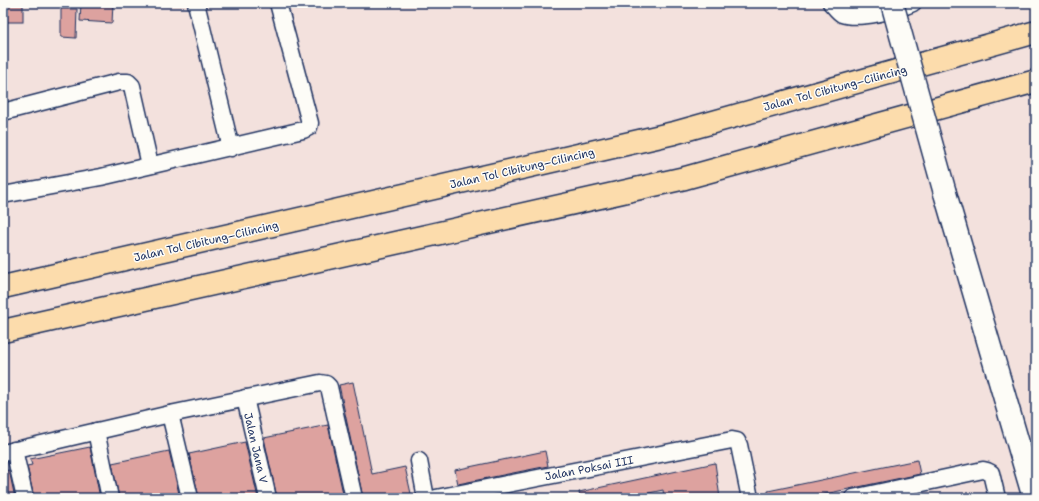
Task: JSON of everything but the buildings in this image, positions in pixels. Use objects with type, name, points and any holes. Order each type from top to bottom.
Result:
[{"type":"highway","name":"Jalan Tol Cibitung–Cilincing","points":[[3,287],[674,133],[1036,32]]},
{"type":"highway","points":[[3,331],[685,178],[1036,81]]},
{"type":"street","points":[[196,3],[230,148]]},
{"type":"street","points":[[3,195],[101,177],[230,148],[303,130],[309,127],[310,123],[278,3]]},
{"type":"street","points":[[831,3],[841,14],[856,16],[903,8],[913,3]]},
{"type":"street","points":[[892,3],[945,193],[1034,498]]},
{"type":"street","points":[[3,112],[119,82],[128,82],[132,86],[150,166]]},
{"type":"street","points":[[25,498],[9,452],[170,414],[320,383],[328,385],[354,498]]},
{"type":"street","name":"Jalan Jana V","points":[[245,398],[268,498]]},
{"type":"street","points":[[170,414],[190,498]]},
{"type":"street","points":[[96,431],[110,498]]},
{"type":"street","name":"Jalan Poksai III","points":[[436,498],[732,440],[737,441],[740,445],[750,498]]},
{"type":"street","points":[[419,461],[426,498]]},
{"type":"street","points":[[853,498],[983,470],[990,473],[997,498]]}]
